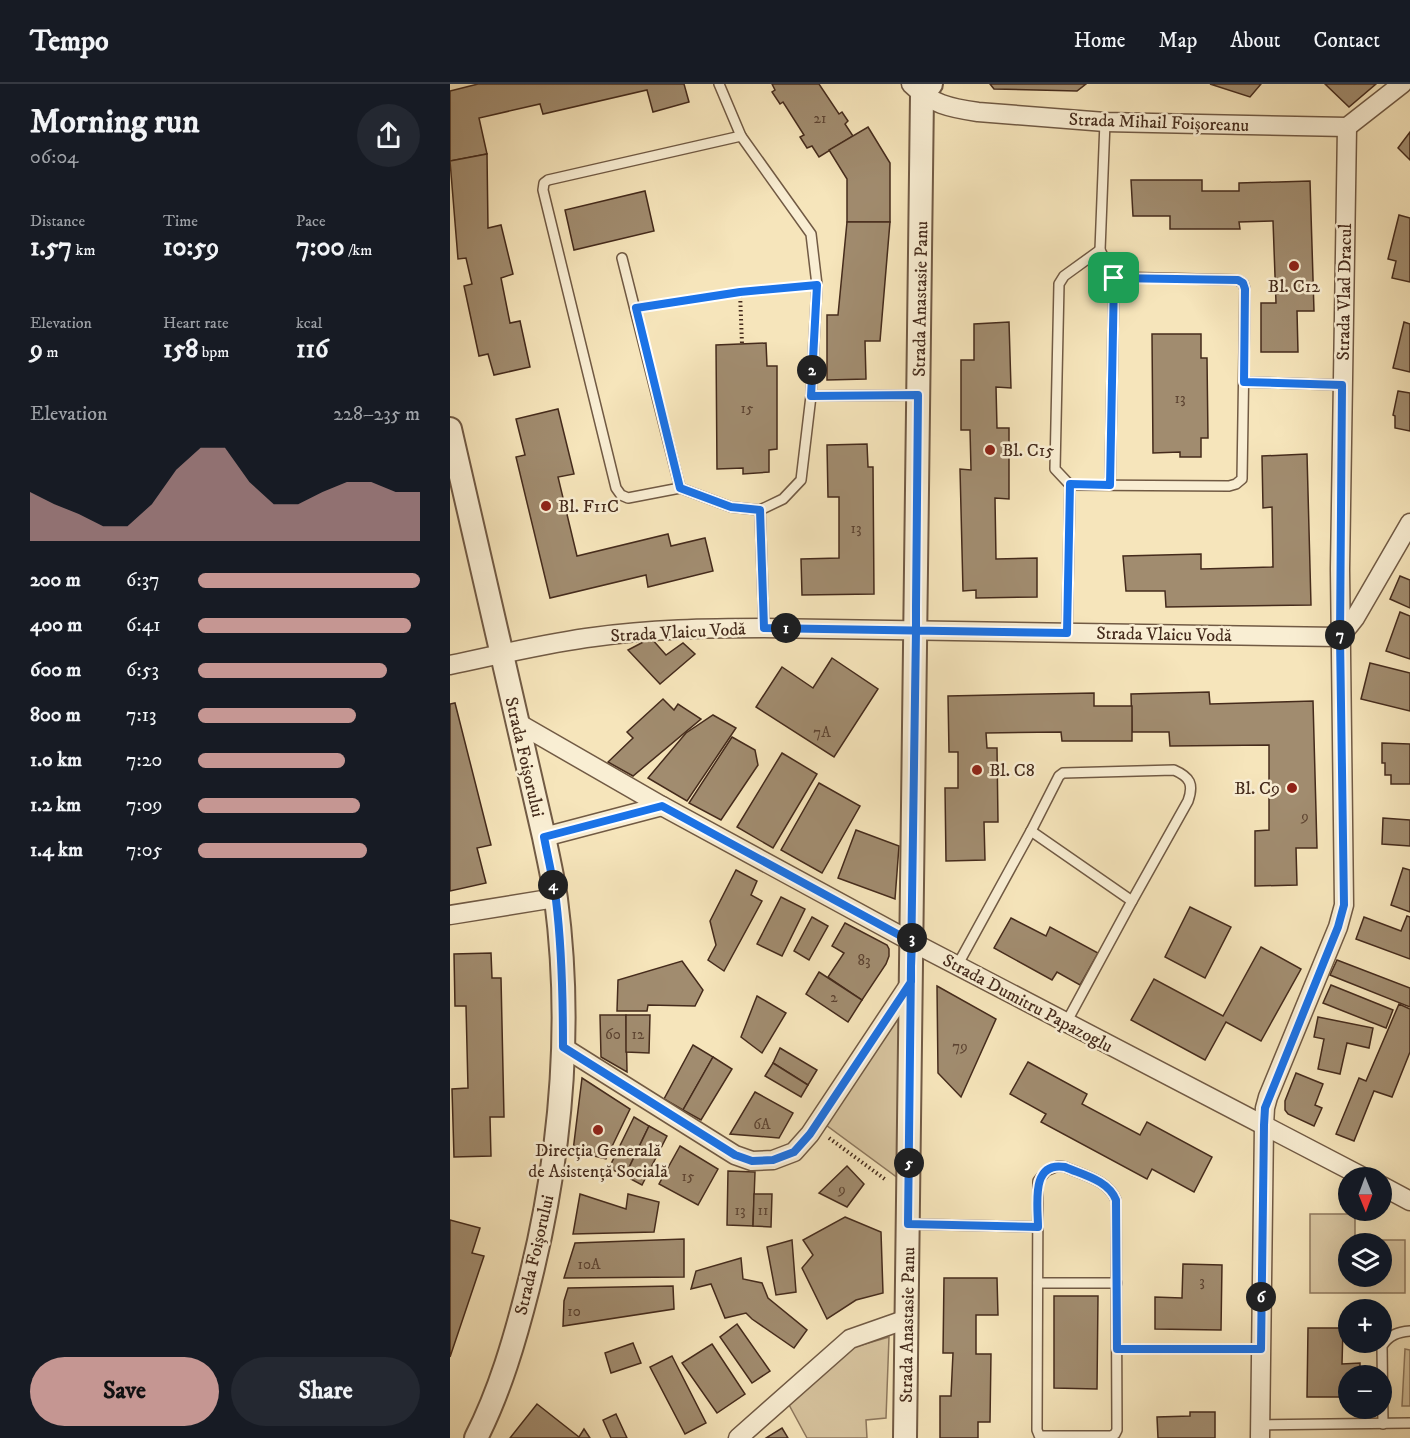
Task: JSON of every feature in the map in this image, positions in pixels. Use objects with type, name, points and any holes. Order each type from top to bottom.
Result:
[{"type":"street","points":[[1347,127],[1401,84]]},
{"type":"street","name":"Strada Mihail Foișoreanu","points":[[921,88],[949,106],[978,112],[1105,122],[1347,127]]},
{"type":"street","name":"Strada Anastasie Panu","points":[[905,1438],[921,88]]},
{"type":"street","name":"Strada Vlad Dracul","points":[[1260,1431],[1265,1108],[1338,927],[1344,905],[1340,637],[1347,127]]},
{"type":"street","name":"Strada Foișorului","points":[[450,429],[544,837],[555,898],[561,956],[563,1047],[559,1109],[543,1223],[519,1323],[494,1397],[476,1438]]},
{"type":"street","points":[[1340,637],[1355,618],[1410,523]]},
{"type":"street","name":"Strada Vlaicu Vodă","points":[[450,665],[541,645],[624,634],[689,629],[764,628],[1340,637]]},
{"type":"street","name":"Strada Dumitru Papazoglu","points":[[518,723],[662,806],[912,942],[1344,1167]]},
{"type":"street","points":[[544,837],[662,806]]},
{"type":"street","points":[[450,915],[555,898]]},
{"type":"street","points":[[563,1047],[735,1155],[752,1161],[773,1160],[794,1152],[911,982]]},
{"type":"street","points":[[1392,1191],[1410,1201]]},
{"type":"street","points":[[738,1438],[850,1339],[907,1319]]},
{"type":"lane","points":[[718,84],[741,136],[812,234],[817,285],[811,396],[801,480],[783,499],[760,510],[731,507],[680,488],[628,498],[621,495],[616,488],[543,190],[544,183],[548,180],[741,136]]},
{"type":"lane","points":[[1105,122],[1100,250],[1114,278],[1110,485]]},
{"type":"lane","points":[[1100,250],[1064,276],[1059,284],[1055,469],[1070,484],[1229,486],[1236,484],[1242,479],[1245,289],[1243,283],[1238,280],[1114,278]]},
{"type":"lane","points":[[622,258],[680,488]]},
{"type":"lane","points":[[1244,382],[1342,385]]},
{"type":"lane","points":[[811,396],[918,395]]},
{"type":"lane","points":[[1067,633],[1070,484]]},
{"type":"lane","points":[[760,510],[764,628]]},
{"type":"lane","points":[[957,966],[1059,776],[1063,773],[1174,770],[1184,775],[1192,791],[1188,801],[1066,1023]]},
{"type":"lane","points":[[1031,831],[1132,901]]},
{"type":"lane","points":[[1058,1166],[1065,1167],[1103,1184],[1109,1188],[1116,1200],[1117,1430],[1111,1436],[1042,1436],[1037,1430],[1038,1227],[1038,1181],[1046,1170],[1058,1166]]},
{"type":"lane","points":[[908,1224],[1038,1227]]},
{"type":"lane","points":[[1038,1283],[1117,1283]]},
{"type":"lane","points":[[1383,1424],[1382,1346],[1394,1334],[1410,1331]]},
{"type":"lane","points":[[1117,1349],[1261,1349]]},
{"type":"lane","points":[[1260,1431],[1410,1423]]},
{"type":"path","points":[[636,308],[740,292],[817,285]]},
{"type":"path","points":[[740,292],[742,344]]},
{"type":"path","points":[[814,1126],[908,1197]]},
{"type":"shaded area","points":[[901,1014],[898,1178],[826,1125]]},
{"type":"shaded area","points":[[1310,1214],[1338,1214],[1338,1221],[1355,1221],[1355,1233],[1338,1233],[1338,1287],[1392,1287],[1392,1240],[1405,1240],[1405,1293],[1310,1293]]},
{"type":"shaded area","points":[[889,1337],[886,1418],[866,1420],[867,1438],[807,1438],[788,1403],[851,1348]]},
{"type":"shaded area","points":[[1405,1349],[1410,1350],[1410,1406],[1402,1406]]},
{"type":"building","points":[[478,84],[684,84],[689,102],[653,112],[647,90],[543,114],[540,104],[479,118],[487,154],[450,161],[450,91]]},
{"type":"building","points":[[772,84],[819,84],[839,114],[842,112],[848,121],[845,124],[853,136],[819,157],[812,146],[807,148],[800,137],[804,135],[783,102],[780,104],[772,92],[775,90]]},
{"type":"building","points":[[990,84],[1086,84],[1077,91],[994,89]]},
{"type":"building","points":[[1210,84],[1261,84],[1250,97]]},
{"type":"building","points":[[1325,84],[1376,84],[1349,107]]},
{"type":"building","points":[[868,127],[890,163],[890,222],[847,222],[847,179],[829,150]]},
{"type":"building","points":[[1410,132],[1410,160],[1398,148]]},
{"type":"building","points":[[487,154],[488,228],[501,225],[513,274],[501,278],[510,323],[520,321],[530,367],[494,375],[488,354],[479,356],[464,286],[472,284],[466,258],[458,259],[450,161]]},
{"type":"building","name":"Bl. C12","points":[[1131,180],[1202,180],[1202,191],[1239,191],[1239,183],[1310,181],[1314,311],[1297,311],[1298,352],[1261,352],[1261,303],[1276,303],[1273,221],[1239,222],[1240,229],[1170,229],[1170,216],[1133,216]]},
{"type":"building","points":[[645,191],[654,231],[574,250],[565,210]]},
{"type":"building","points":[[1399,215],[1410,218],[1410,282],[1392,278],[1396,261],[1388,259]]},
{"type":"building","points":[[847,222],[890,222],[880,341],[865,341],[866,379],[827,380],[827,315],[838,315]]},
{"type":"building","name":"Bl. C15","points":[[1009,322],[1011,388],[996,387],[997,428],[1009,428],[1009,499],[995,498],[996,559],[1037,558],[1037,597],[976,598],[976,590],[963,591],[960,469],[971,470],[970,430],[961,430],[961,360],[974,360],[974,324]]},
{"type":"building","points":[[1404,322],[1410,324],[1410,372],[1393,368]]},
{"type":"building","points":[[1152,334],[1201,334],[1201,358],[1207,358],[1208,438],[1201,438],[1201,457],[1180,457],[1180,452],[1153,453]]},
{"type":"building","points":[[766,343],[767,366],[777,366],[777,449],[769,450],[769,472],[743,474],[743,468],[717,469],[716,345]]},
{"type":"building","points":[[1398,391],[1410,393],[1410,431],[1395,428],[1395,416],[1393,415]]},
{"type":"building","name":"Bl. F11C","points":[[558,409],[574,474],[558,477],[577,556],[668,534],[671,546],[705,538],[713,571],[648,587],[646,575],[550,598],[516,457],[525,455],[516,419]]},
{"type":"building","points":[[867,444],[868,467],[873,467],[874,594],[802,595],[801,559],[839,558],[839,497],[828,497],[827,445]]},
{"type":"building","points":[[1307,454],[1311,605],[1166,607],[1165,591],[1126,591],[1123,556],[1201,554],[1201,569],[1273,567],[1272,507],[1263,508],[1262,456]]},
{"type":"building","points":[[1400,576],[1410,580],[1410,608],[1390,599]]},
{"type":"building","points":[[1400,612],[1410,616],[1410,659],[1386,651]]},
{"type":"building","points":[[651,638],[666,655],[683,643],[695,654],[660,684],[628,650]]},
{"type":"building","points":[[832,658],[878,689],[834,757],[756,707],[782,667],[813,688]]},
{"type":"building","points":[[1370,663],[1410,673],[1410,711],[1361,699]]},
{"type":"building","name":"Bl. C9","points":[[1209,692],[1210,704],[1313,701],[1317,848],[1296,848],[1297,885],[1255,886],[1255,831],[1269,830],[1269,745],[1170,746],[1169,732],[1132,732],[1131,694]]},
{"type":"building","name":"Bl. C8","points":[[1094,693],[1094,706],[1132,706],[1132,741],[1062,741],[1061,732],[986,733],[987,748],[997,748],[998,822],[984,822],[985,860],[946,861],[945,788],[958,788],[958,752],[949,752],[948,696]]},
{"type":"building","points":[[663,699],[674,710],[678,704],[701,719],[633,776],[608,762],[633,738],[627,732]]},
{"type":"building","points":[[455,703],[491,845],[477,848],[486,883],[450,891],[450,704]]},
{"type":"building","points":[[713,715],[736,728],[687,801],[648,778],[686,733]]},
{"type":"building","points":[[732,737],[755,750],[758,765],[721,820],[689,803]]},
{"type":"building","points":[[1382,743],[1410,744],[1410,784],[1391,784],[1391,775],[1385,775],[1385,763],[1382,763]]},
{"type":"building","points":[[782,753],[817,774],[773,848],[737,827]]},
{"type":"building","points":[[819,783],[860,806],[822,873],[781,850]]},
{"type":"building","points":[[1383,818],[1410,820],[1410,846],[1382,844]]},
{"type":"building","points":[[856,830],[899,846],[895,899],[838,878]]},
{"type":"building","points":[[1403,868],[1410,870],[1410,912],[1391,905]]},
{"type":"building","points":[[736,870],[757,881],[751,895],[762,901],[724,971],[708,960],[716,945],[710,921]]},
{"type":"building","points":[[781,897],[805,909],[782,956],[757,944]]},
{"type":"building","points":[[1190,907],[1231,927],[1205,978],[1165,957]]},
{"type":"building","points":[[1407,916],[1410,917],[1410,959],[1356,939],[1364,917],[1401,931]]},
{"type":"building","points":[[812,917],[828,926],[809,960],[794,951]]},
{"type":"building","points":[[1011,918],[1046,936],[1050,927],[1098,953],[1080,985],[1057,972],[1052,980],[994,948]]},
{"type":"building","points":[[845,923],[887,945],[889,949],[886,964],[862,1000],[828,977],[844,953],[832,946]]},
{"type":"building","points":[[1261,947],[1301,969],[1261,1041],[1226,1022],[1205,1060],[1131,1020],[1154,979],[1223,1016]]},
{"type":"building","points":[[491,953],[492,978],[501,978],[504,1117],[490,1117],[491,1156],[454,1157],[452,1089],[468,1088],[466,1006],[455,1006],[454,954]]},
{"type":"building","points":[[1337,960],[1410,988],[1410,1007],[1330,975]]},
{"type":"building","points":[[682,961],[703,990],[695,1006],[648,1005],[647,1011],[617,1011],[618,980]]},
{"type":"building","points":[[819,972],[862,1000],[848,1022],[806,994]]},
{"type":"building","points":[[1331,985],[1393,1010],[1386,1028],[1323,1003]]},
{"type":"building","points":[[937,986],[996,1019],[961,1097],[938,1073]]},
{"type":"building","points":[[757,996],[786,1013],[762,1053],[741,1037]]},
{"type":"building","points":[[1399,1004],[1410,1009],[1410,1052],[1392,1097],[1374,1091],[1354,1141],[1336,1134],[1359,1078],[1366,1081]]},
{"type":"building","points":[[600,1015],[626,1015],[627,1072],[601,1057]]},
{"type":"building","points":[[626,1015],[650,1015],[649,1053],[626,1052]]},
{"type":"building","points":[[1318,1017],[1373,1028],[1369,1048],[1347,1043],[1340,1074],[1318,1069],[1324,1039],[1314,1037]]},
{"type":"building","points":[[693,1045],[713,1057],[683,1110],[664,1099]]},
{"type":"building","points":[[780,1048],[817,1070],[808,1085],[773,1063]]},
{"type":"building","points":[[713,1057],[732,1069],[701,1120],[683,1110]]},
{"type":"building","points":[[1028,1062],[1087,1094],[1082,1104],[1140,1135],[1147,1122],[1212,1157],[1194,1192],[1152,1169],[1147,1179],[1041,1122],[1046,1114],[1010,1094]]},
{"type":"building","points":[[773,1063],[808,1085],[801,1097],[765,1076]]},
{"type":"building","points":[[1296,1073],[1323,1084],[1315,1105],[1322,1108],[1314,1126],[1288,1114],[1285,1110],[1285,1101]]},
{"type":"building","name":"Direcția Generală de Asistență Socială","points":[[582,1078],[630,1109],[606,1159],[573,1151]]},
{"type":"building","points":[[755,1092],[793,1113],[779,1138],[730,1134]]},
{"type":"building","points":[[634,1117],[649,1126],[625,1176],[609,1168]]},
{"type":"building","points":[[649,1126],[667,1136],[642,1185],[625,1176]]},
{"type":"building","points":[[680,1146],[718,1169],[698,1205],[659,1184]]},
{"type":"building","points":[[847,1166],[864,1184],[847,1207],[819,1193]]},
{"type":"building","points":[[728,1171],[755,1172],[753,1226],[727,1225]]},
{"type":"building","points":[[580,1194],[626,1209],[628,1194],[659,1202],[654,1232],[573,1234]]},
{"type":"building","points":[[754,1194],[772,1194],[771,1227],[753,1226]]},
{"type":"building","points":[[845,1217],[881,1232],[883,1293],[856,1300],[827,1319],[802,1268],[813,1255],[803,1240]]},
{"type":"building","points":[[450,1220],[480,1228],[472,1253],[484,1256],[450,1357]]},
{"type":"building","points":[[684,1239],[684,1277],[564,1278],[575,1243]]},
{"type":"building","points":[[792,1240],[796,1292],[776,1295],[767,1247]]},
{"type":"building","points":[[741,1258],[743,1279],[762,1283],[768,1298],[807,1330],[794,1348],[746,1313],[725,1318],[711,1284],[691,1289],[696,1271]]},
{"type":"building","points":[[1183,1264],[1222,1265],[1221,1330],[1155,1329],[1155,1297],[1182,1298]]},
{"type":"building","points":[[944,1278],[997,1278],[998,1315],[976,1315],[976,1354],[991,1354],[990,1422],[978,1422],[978,1438],[940,1438],[940,1396],[951,1396],[953,1353],[943,1353]]},
{"type":"building","points":[[673,1286],[674,1309],[563,1326],[564,1301],[568,1288]]},
{"type":"building","points":[[1054,1296],[1098,1296],[1097,1389],[1054,1388]]},
{"type":"building","points":[[737,1324],[770,1371],[752,1383],[720,1337]]},
{"type":"building","points":[[1308,1328],[1338,1328],[1338,1353],[1342,1353],[1342,1364],[1360,1363],[1360,1365],[1338,1365],[1338,1397],[1307,1397]]},
{"type":"building","points":[[633,1343],[641,1363],[611,1373],[605,1353]]},
{"type":"building","points":[[712,1344],[745,1394],[717,1413],[682,1363]]},
{"type":"building","points":[[672,1356],[706,1423],[685,1434],[650,1367]]},
{"type":"building","points":[[537,1404],[579,1437],[584,1429],[590,1438],[510,1438]]},
{"type":"building","points":[[1190,1412],[1215,1412],[1215,1438],[1158,1438],[1157,1417],[1190,1416]]},
{"type":"building","points":[[616,1414],[627,1438],[611,1438],[603,1420]]},
{"type":"building","points":[[782,1428],[788,1438],[766,1438]]},
{"type":"place","name":"Bl. C12","points":[[1294,266]]},
{"type":"place","name":"Bl. C15","points":[[990,450]]},
{"type":"place","name":"Bl. F11C","points":[[546,506]]},
{"type":"place","name":"Bl. C8","points":[[977,770]]},
{"type":"place","name":"Bl. C9","points":[[1292,788]]},
{"type":"place","name":"Direcția Generală de Asistență Socială","points":[[598,1130]]},
{"type":"route","points":[[1114,278],[1110,485],[1070,484],[1067,633],[916,631],[764,628],[760,510],[731,507],[680,488],[636,308],[740,292],[817,285],[811,396],[918,395],[916,631],[911,966],[911,982],[810,1134],[794,1152],[773,1160],[752,1161],[735,1155],[563,1047],[560,945],[555,898],[544,837],[662,806],[912,942],[908,1224],[1038,1227],[1038,1181],[1046,1170],[1058,1166],[1065,1167],[1103,1184],[1109,1188],[1116,1200],[1117,1349],[1261,1349],[1265,1108],[1338,927],[1344,905],[1340,637],[1342,385],[1244,382],[1245,289],[1243,283],[1238,280],[1114,278]]}]
